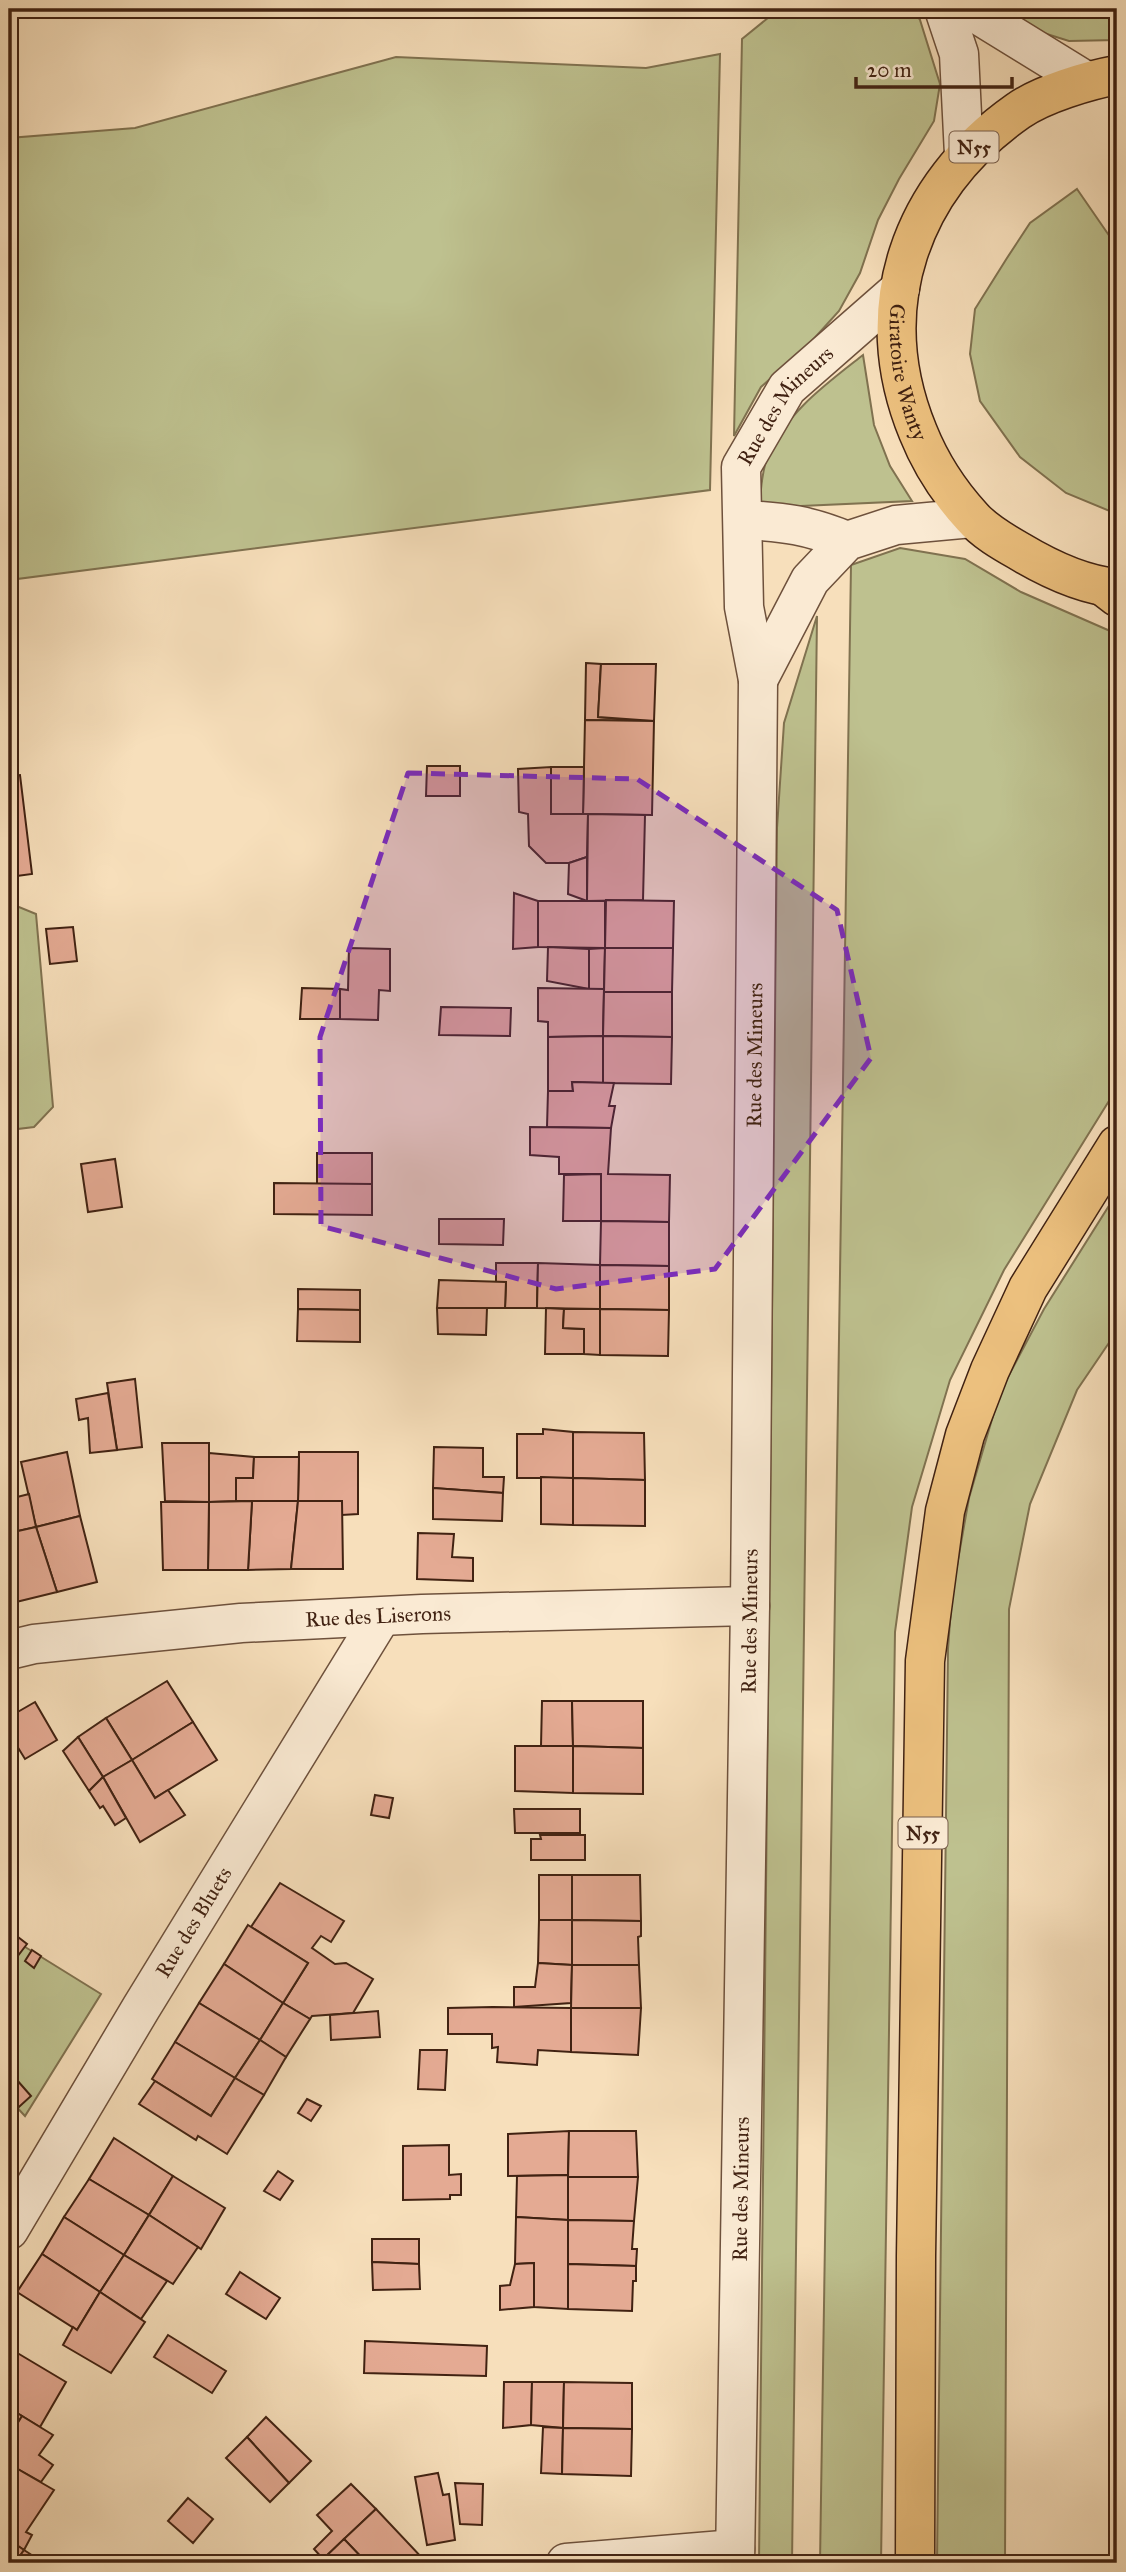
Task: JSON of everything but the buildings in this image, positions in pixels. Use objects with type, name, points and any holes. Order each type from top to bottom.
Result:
[{"type":"main road","name":"Giratoire Wanty","points":[[1101,78],[1020,110],[964,155],[941,185],[922,217],[908,252],[900,289],[896,346],[906,402],[928,456],[972,518],[1002,541],[1051,570],[1113,591]]},
{"type":"main road","name":"N55","points":[[915,2563],[916,2256],[925,1661],[945,1511],[965,1435],[990,1370],[1023,1300],[1117,1145]]},
{"type":"street","points":[[944,9],[959,54],[964,155]]},
{"type":"street","points":[[969,9],[1101,78]]},
{"type":"street","name":"Rue des Mineurs","points":[[735,2556],[750,1606],[758,680],[744,607],[741,467],[787,388],[900,289]]},
{"type":"street","name":"Rue des Mineurs","points":[[758,680],[810,580],[847,541],[895,524],[972,518]]},
{"type":"street","points":[[744,520],[788,522],[819,529],[847,541]]},
{"type":"street","name":"Rue des Liserons","points":[[9,1650],[34,1644],[241,1623],[422,1614],[750,1606]]},
{"type":"street","name":"Rue des Bluets","points":[[9,2230],[141,2008],[381,1617]]},
{"type":"street","points":[[566,2563],[735,2556]]},
{"type":"highlighted area","points":[[408,773],[637,779],[837,910],[871,1058],[715,1269],[556,1289],[321,1226],[320,1037]]},
{"type":"green space","points":[[779,9],[913,9],[920,20],[940,84],[934,121],[878,220],[860,273],[839,311],[810,343],[761,387],[734,436],[742,39]]},
{"type":"green space","points":[[1000,9],[1117,9],[1117,40],[1069,41],[1034,30]]},
{"type":"green space","points":[[720,54],[710,490],[9,580],[9,138],[135,128],[396,57],[646,68]]},
{"type":"green space","points":[[1077,189],[1117,247],[1117,308],[1112,323],[1117,338],[1117,514],[1066,493],[1020,457],[980,401],[970,354],[975,309],[1007,258],[1030,223]]},
{"type":"green space","points":[[863,355],[874,425],[890,466],[912,501],[759,508],[765,465],[784,428],[808,401]]},
{"type":"green space","points":[[900,548],[965,559],[1021,592],[1117,634],[1117,1088],[1004,1270],[950,1380],[912,1507],[895,1632],[881,2563],[820,2563],[851,565]]},
{"type":"green space","points":[[817,616],[792,2563],[759,2563],[777,828],[784,723]]},
{"type":"green space","points":[[9,907],[19,907],[36,914],[53,1107],[34,1127],[9,1130]]},
{"type":"green space","points":[[1117,1193],[1117,1331],[1077,1390],[1030,1504],[1009,1609],[1005,2563],[937,2563],[948,1649],[952,1594],[969,1498],[1000,1392],[1044,1309]]},
{"type":"green space","points":[[9,1937],[101,1994],[25,2116],[9,2099]]}]
